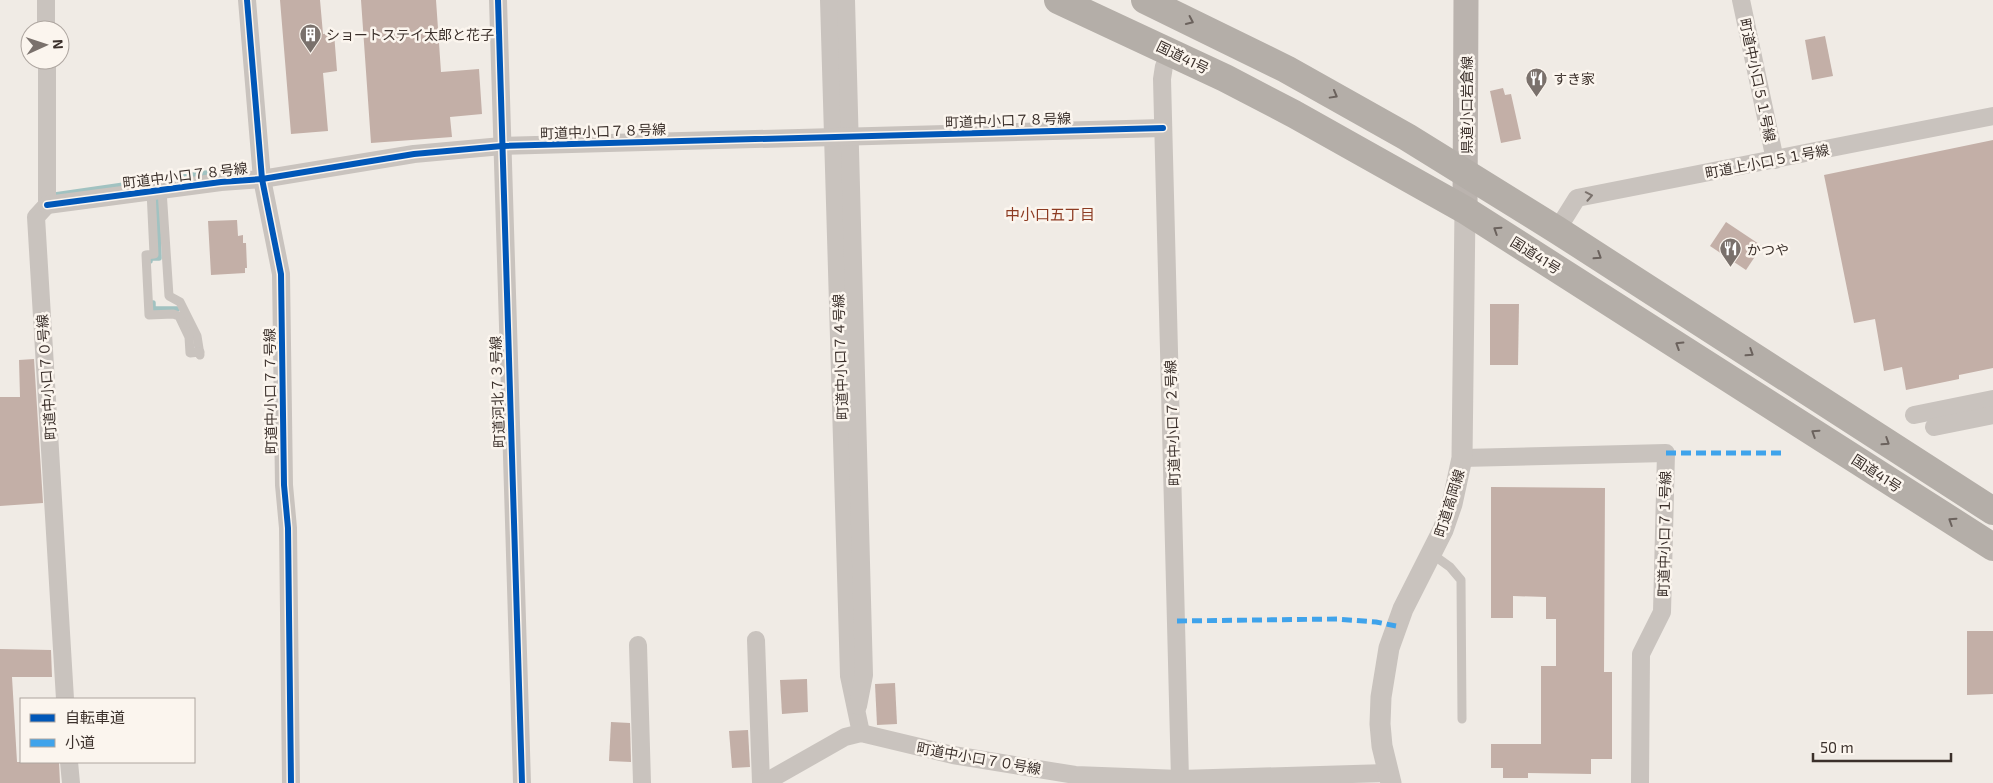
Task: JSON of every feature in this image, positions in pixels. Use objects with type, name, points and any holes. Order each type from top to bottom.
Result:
[{"type":"highway","name":"国道41号","points":[[1058,0],[1225,78],[1294,114],[1465,210],[1993,547]]},
{"type":"highway","points":[[1146,0],[1327,91],[1407,136],[1557,230],[1993,511]]},
{"type":"main road","name":"県道小口岩倉線","points":[[1465,210],[1466,0]]},
{"type":"street","points":[[46,0],[46,20]]},
{"type":"street","name":"町道中小口７７号線","points":[[247,0],[262,178],[280,274],[284,485],[288,528],[291,783]]},
{"type":"street","name":"町道河北７３号線","points":[[498,0],[522,783]]},
{"type":"street","name":"町道中小口７４号線","points":[[829,0],[841,137],[864,675],[857,714],[861,733]]},
{"type":"street","name":"町道中小口７４号線","points":[[841,137],[846,0]]},
{"type":"street","name":"町道中小口５１号線","points":[[1741,0],[1775,160]]},
{"type":"street","name":"町道中小口７２号線","points":[[1164,66],[1163,128],[1180,779]]},
{"type":"street","name":"町道中小口７０号線","points":[[46,70],[47,205],[36,217],[65,698]]},
{"type":"street","name":"町道上小口５１号線","points":[[1557,230],[1577,198],[1993,116]]},
{"type":"street","name":"町道中小口７８号線","points":[[47,205],[262,178],[414,154],[502,146],[1163,128]]},
{"type":"street","name":"町道高岡線","points":[[1389,778],[1380,724],[1384,672],[1396,626],[1443,530],[1452,504],[1462,458],[1465,210]]},
{"type":"street","points":[[1914,416],[1993,399]]},
{"type":"street","points":[[1934,428],[1993,415]]},
{"type":"street","name":"町道中小口７１号線","points":[[1462,458],[1666,453],[1662,612],[1641,654],[1640,783]]},
{"type":"street","points":[[756,640],[763,783],[846,737],[861,733]]},
{"type":"street","points":[[638,645],[642,783]]},
{"type":"street","name":"町道中小口７０号線","points":[[861,733],[953,754],[1075,775],[1180,779],[1389,778]]},
{"type":"street","points":[[69,763],[70,783]]},
{"type":"lane","points":[[157,191],[170,296],[180,302],[197,336],[200,354],[190,353],[189,337],[179,316],[173,314],[149,315],[150,280],[146,255],[154,254],[157,191]]},
{"type":"lane","points":[[1432,554],[1450,567],[1460,580],[1462,719]]},
{"type":"building","name":"ショートステイ太郎と花子","points":[[280,0],[320,0],[323,34],[334,33],[337,71],[323,73],[328,131],[291,134]]},
{"type":"building","points":[[361,0],[436,0],[441,72],[479,69],[482,114],[450,117],[452,137],[371,143]]},
{"type":"building","points":[[1825,36],[1833,76],[1812,80],[1805,40]]},
{"type":"building","points":[[1503,88],[1505,95],[1511,94],[1521,139],[1501,143],[1490,91]]},
{"type":"building","points":[[1993,140],[1993,368],[1959,375],[1959,379],[1906,390],[1902,367],[1884,371],[1875,319],[1854,323],[1824,175]]},
{"type":"building","points":[[237,220],[238,236],[243,235],[243,243],[246,243],[247,268],[245,268],[245,273],[211,275],[208,221]]},
{"type":"building","points":[[1726,222],[1762,246],[1746,270],[1710,246]]},
{"type":"building","points":[[1490,304],[1519,304],[1518,365],[1490,365]]},
{"type":"building","points":[[34,359],[43,503],[0,506],[0,397],[20,397],[19,360]]},
{"type":"building","points":[[1491,487],[1605,488],[1604,672],[1612,672],[1612,759],[1591,759],[1591,774],[1528,773],[1528,778],[1503,778],[1503,768],[1491,768],[1491,744],[1541,744],[1541,666],[1556,666],[1556,619],[1546,619],[1546,597],[1513,596],[1513,618],[1491,618]]},
{"type":"building","points":[[1967,631],[1993,631],[1993,694],[1967,695]]},
{"type":"building","points":[[0,649],[51,650],[52,677],[12,677],[17,762],[59,763],[60,783],[0,783]]},
{"type":"building","points":[[807,679],[808,712],[782,714],[780,680]]},
{"type":"building","points":[[895,683],[897,724],[877,725],[875,684]]},
{"type":"building","points":[[611,722],[630,723],[631,762],[609,761]]},
{"type":"building","points":[[748,730],[750,767],[732,768],[729,731]]},
{"type":"waterway","points":[[55,195],[214,172]]},
{"type":"waterway","points":[[150,261],[150,258],[159,258],[157,195]]},
{"type":"waterway","points":[[153,303],[153,309],[177,309]]},
{"type":"marked path","points":[[1666,453],[1785,453]]},
{"type":"marked path","points":[[1177,621],[1337,619],[1376,622],[1396,626]]},
{"type":"cycle path","points":[[247,0],[262,179],[281,274],[284,485],[288,528],[291,783]]},
{"type":"cycle path","points":[[498,0],[522,783]]},
{"type":"cycle path","points":[[47,205],[221,182],[262,179],[414,154],[502,146],[1163,128]]},
{"type":"place","name":"ショートステイ太郎と花子","points":[[310,53]]},
{"type":"place","name":"すき家","points":[[1537,97]]},
{"type":"place","name":"かつや","points":[[1731,268]]},
{"type":"district","name":"中小口五丁目","points":[[1050,214]]}]
